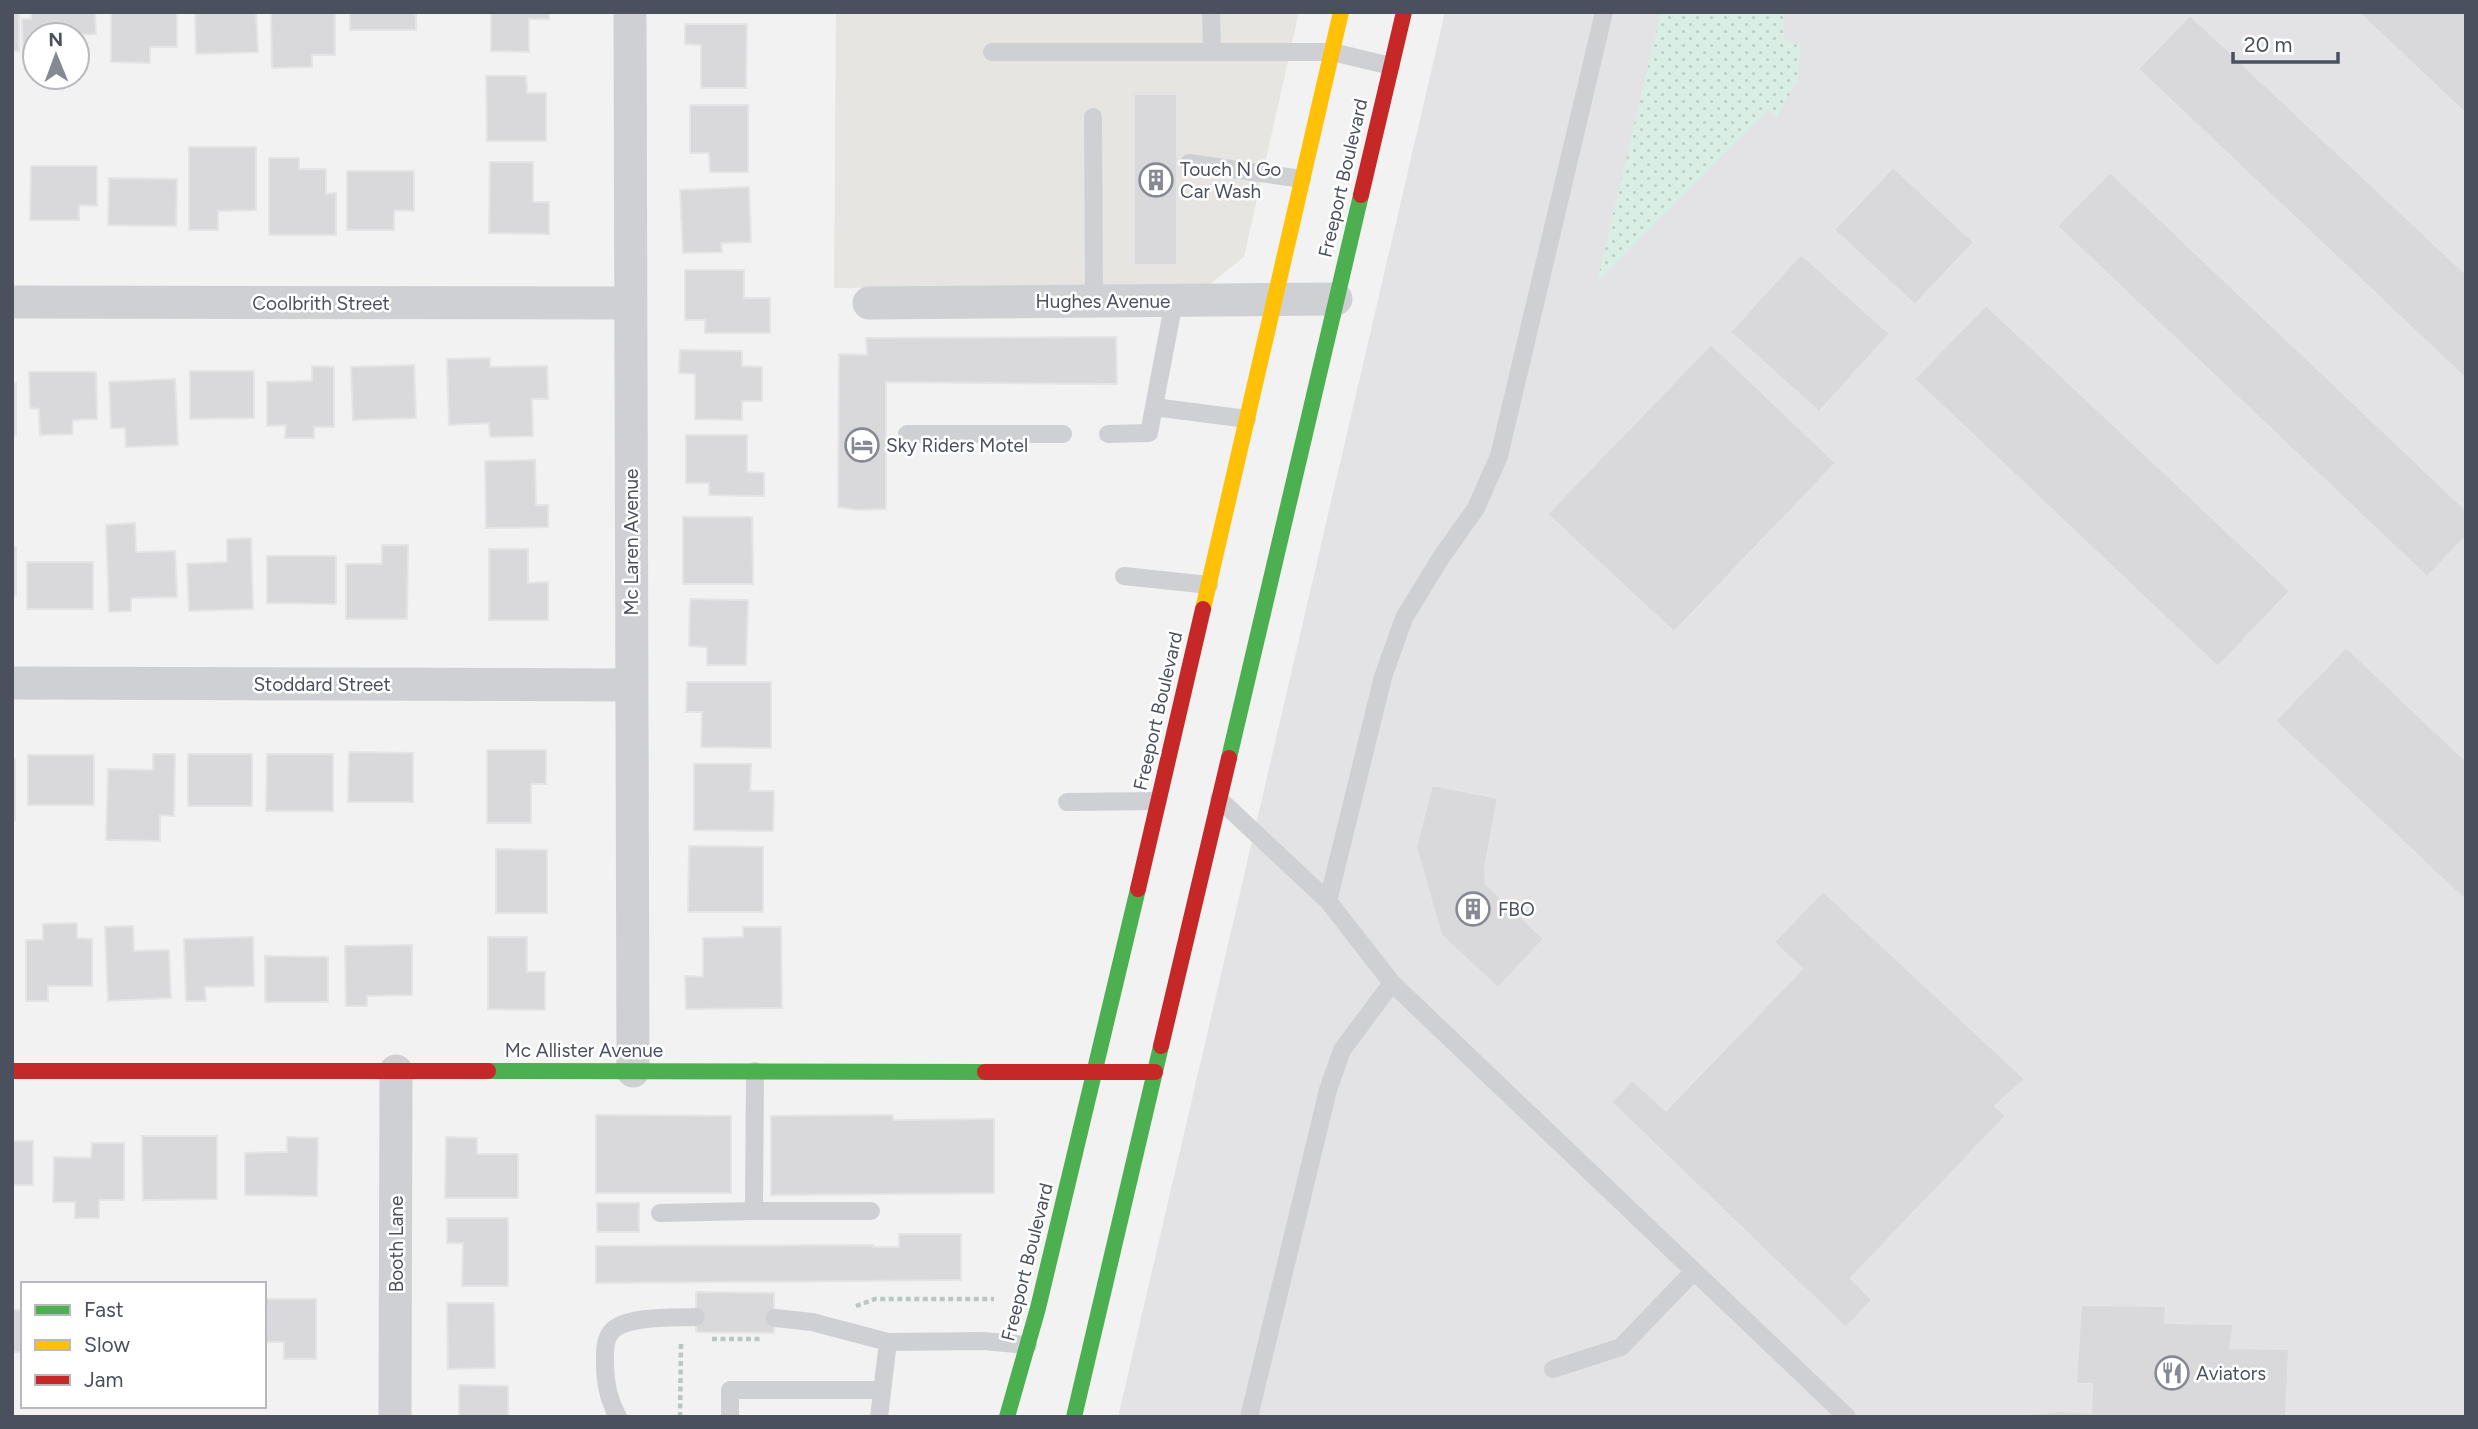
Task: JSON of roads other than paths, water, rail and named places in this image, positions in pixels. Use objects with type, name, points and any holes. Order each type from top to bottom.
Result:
[{"type":"main road","name":"Freeport Boulevard","points":[[1007,1417],[1028,1345],[1096,1072],[1341,12]]},
{"type":"main road","name":"Freeport Boulevard","points":[[1074,1417],[1404,12]]},
{"type":"main road","name":"Mc Allister Avenue","points":[[12,1071],[1155,1072]]},
{"type":"street","name":"Mc Laren Avenue","points":[[630,12],[632,1071]]},
{"type":"street","name":"Hughes Avenue","points":[[869,303],[1336,299]]},
{"type":"street","name":"Coolbrith Street","points":[[12,302],[631,303]]},
{"type":"street","name":"Stoddard Street","points":[[12,683],[632,685]]},
{"type":"street","name":"Booth Lane","points":[[395,1417],[396,1071]]},
{"type":"lane","points":[[1211,12],[1212,52]]},
{"type":"lane","points":[[1328,901],[1384,677],[1404,618],[1440,559],[1476,508],[1499,456],[1604,12]]},
{"type":"lane","points":[[992,52],[1332,52],[1391,66]]},
{"type":"lane","points":[[1094,117],[1094,302]]},
{"type":"lane","points":[[1189,163],[1303,179]]},
{"type":"lane","points":[[1108,433],[1149,433],[1174,301]]},
{"type":"lane","points":[[1154,407],[1247,419]]},
{"type":"lane","points":[[907,434],[1063,434]]},
{"type":"lane","points":[[1124,576],[1209,585]]},
{"type":"lane","points":[[1219,799],[1328,901],[1392,983],[1847,1417]]},
{"type":"lane","points":[[1067,802],[1158,801]]},
{"type":"lane","points":[[1249,1417],[1328,1090],[1342,1050],[1392,983]]},
{"type":"lane","points":[[754,1212],[755,1071]]},
{"type":"lane","points":[[660,1213],[871,1211]]},
{"type":"lane","points":[[1553,1370],[1621,1347],[1693,1272]]},
{"type":"lane","points":[[618,1417],[612,1407],[605,1379],[605,1346],[612,1332],[626,1323],[696,1317]]},
{"type":"lane","points":[[775,1318],[812,1322],[888,1342],[983,1341],[1028,1345]]},
{"type":"lane","points":[[879,1417],[888,1342]]},
{"type":"lane","points":[[730,1417],[730,1390],[882,1390]]},
{"type":"place","name":"Touch N Go Car Wash","points":[[1156,180]]},
{"type":"place","name":"Sky Riders Motel","points":[[862,445]]},
{"type":"place","name":"FBO","points":[[1473,909]]},
{"type":"place","name":"Aviators","points":[[2172,1373]]}]
